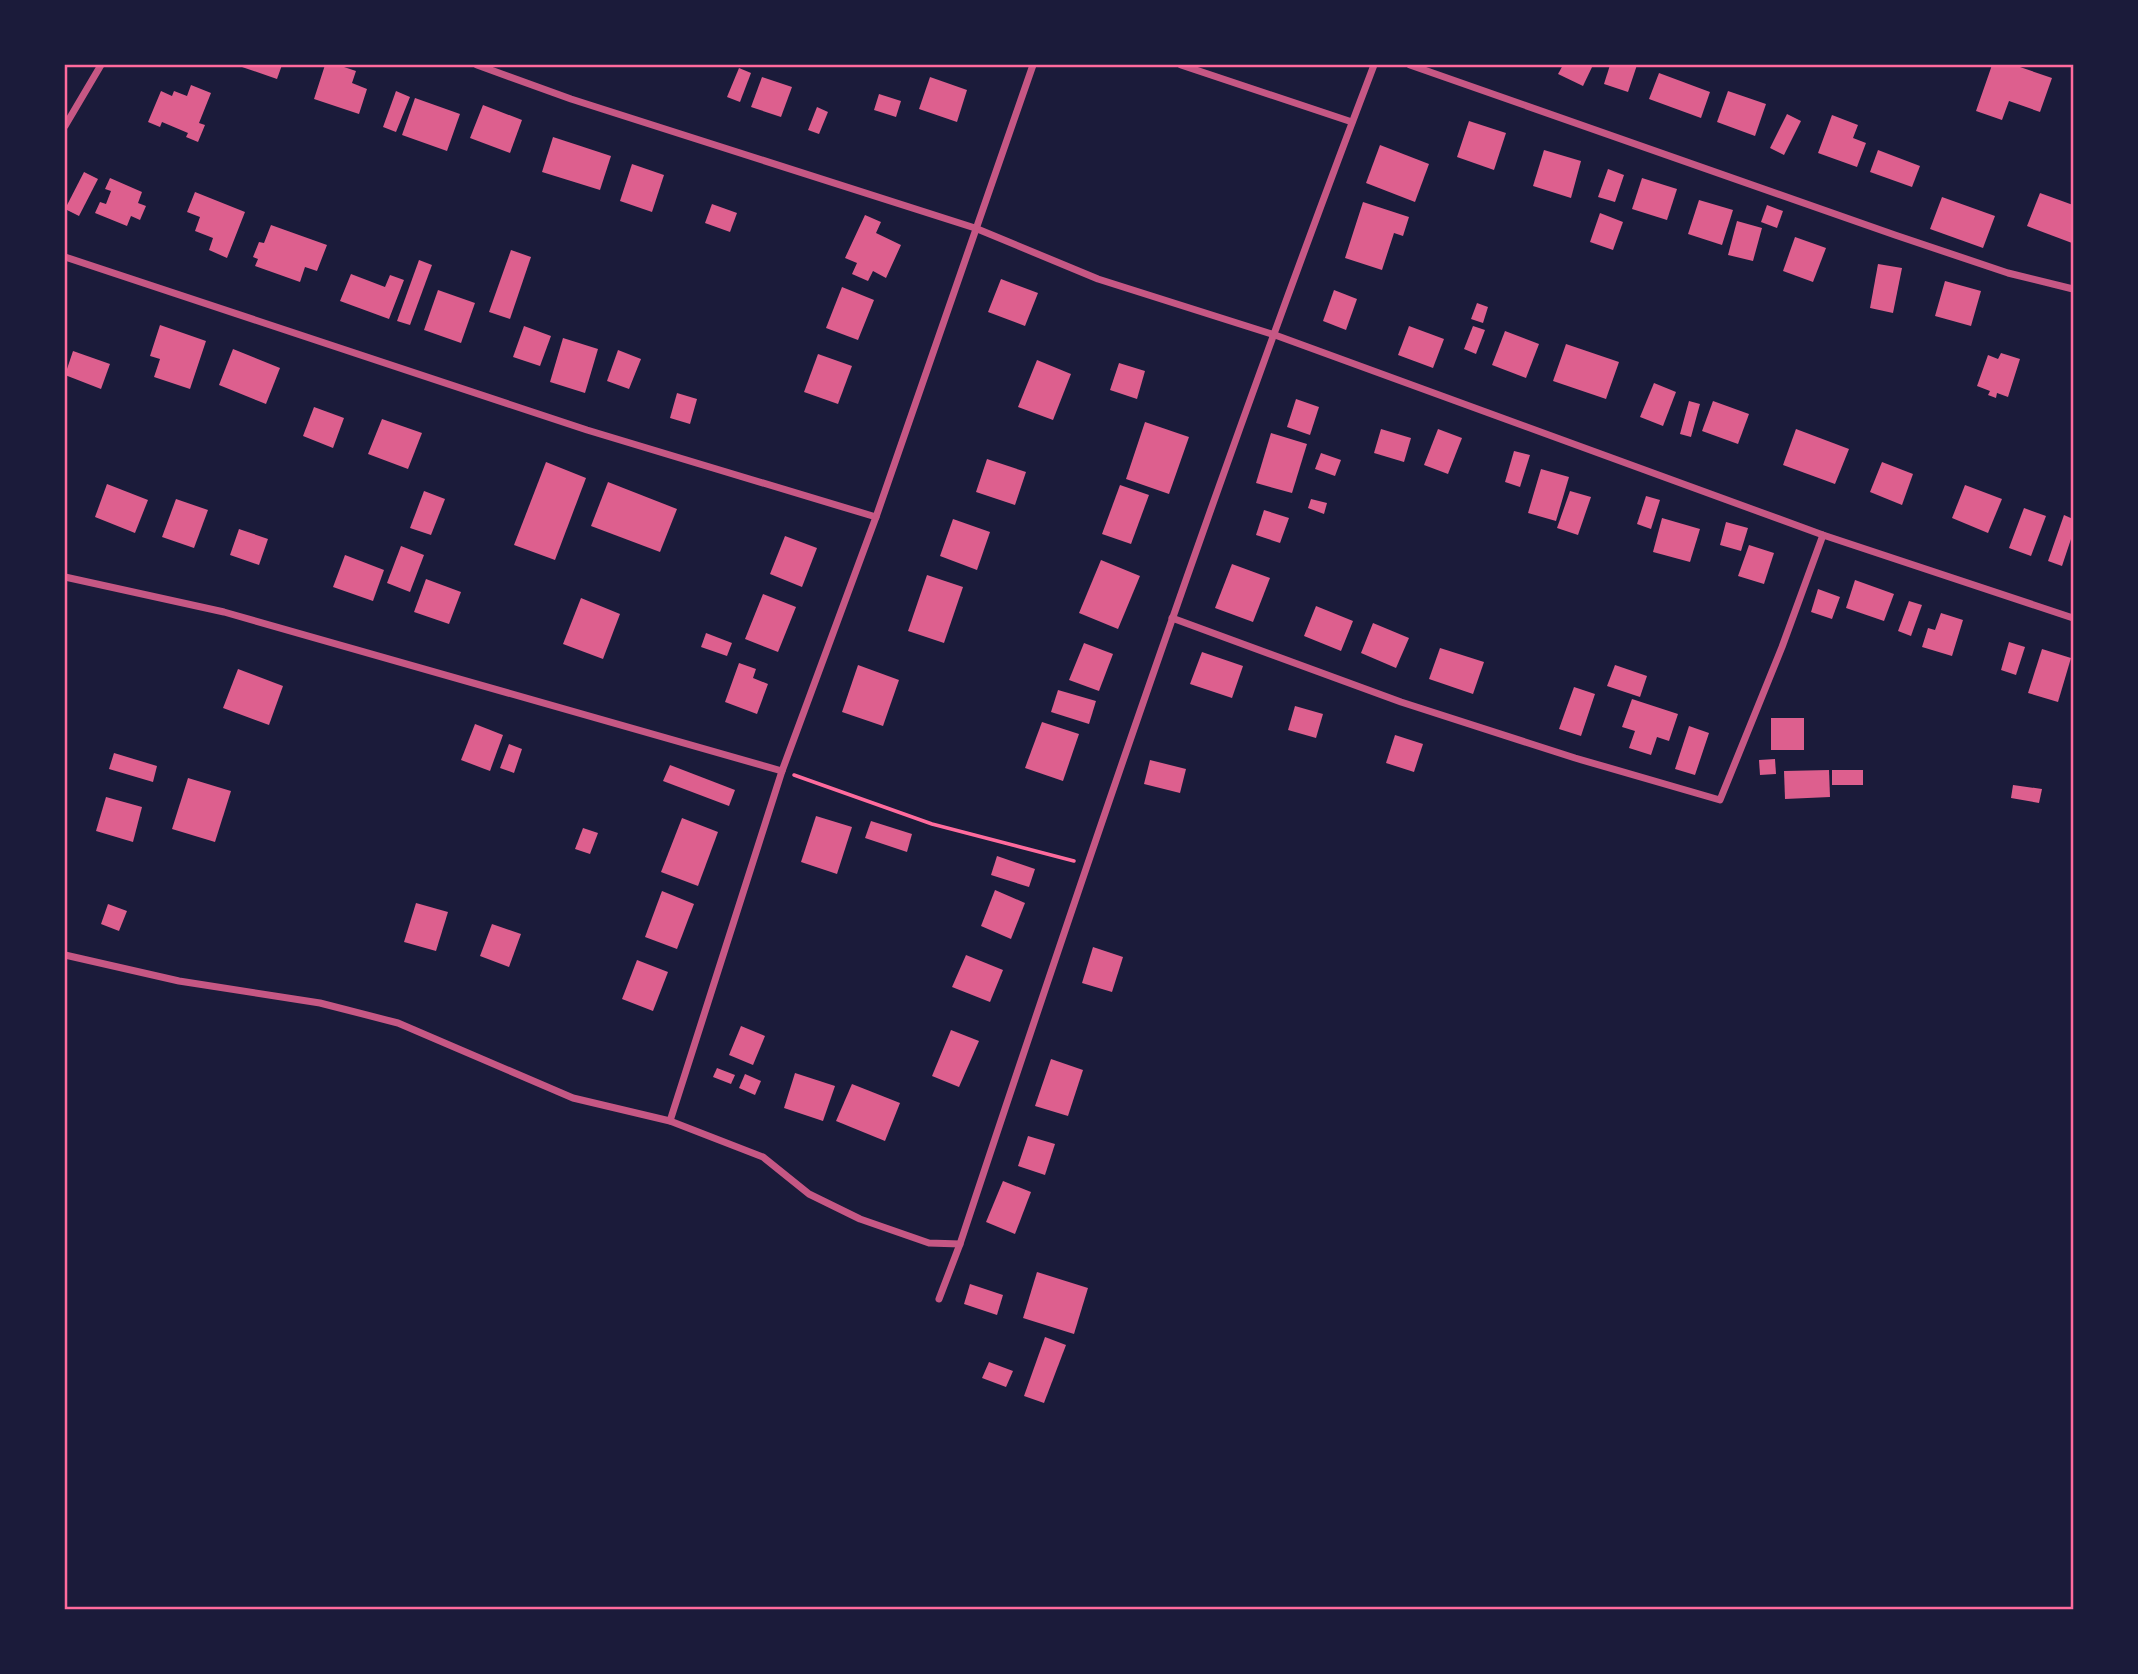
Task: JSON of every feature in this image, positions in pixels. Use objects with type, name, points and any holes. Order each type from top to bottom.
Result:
[{"type":"street","points":[[65,126],[101,65]]},
{"type":"street","points":[[477,65],[571,99],[975,228],[1098,279],[1275,335],[1823,535],[2073,618]]},
{"type":"street","points":[[670,1121],[782,771],[876,517],[1033,65]]},
{"type":"street","points":[[1181,65],[1353,122]]},
{"type":"street","points":[[939,1299],[1172,618],[1374,65]]},
{"type":"street","points":[[1410,65],[1895,235],[2008,273],[2073,289]]},
{"type":"street","points":[[65,257],[587,429],[876,517]]},
{"type":"street","points":[[1172,618],[1401,702],[1575,758],[1720,800],[1782,647],[1823,535]]},
{"type":"street","points":[[65,577],[249,619],[782,771]]},
{"type":"street","points":[[65,955],[179,981],[320,1003],[398,1023],[573,1098],[670,1121],[763,1157],[809,1194],[860,1219],[929,1243],[960,1244]]},
{"type":"path","points":[[782,771],[932,824],[1086,864]]},
{"type":"building","points":[[282,65],[277,79],[242,67]]},
{"type":"building","points":[[325,65],[338,65],[356,71],[352,83],[367,89],[359,114],[314,99]]},
{"type":"building","points":[[1563,65],[1593,65],[1583,86],[1558,74]]},
{"type":"building","points":[[1610,65],[1637,65],[1628,92],[1604,84]]},
{"type":"building","points":[[1992,65],[2014,65],[2052,78],[2040,112],[2009,101],[2002,120],[1976,111]]},
{"type":"building","points":[[739,68],[751,73],[740,102],[727,97]]},
{"type":"building","points":[[1659,73],[1710,92],[1701,118],[1649,99]]},
{"type":"building","points":[[762,77],[792,87],[781,117],[751,107]]},
{"type":"building","points":[[930,77],[967,90],[957,122],[919,109]]},
{"type":"building","points":[[191,85],[211,93],[199,123],[205,125],[198,142],[186,137],[188,133],[162,122],[160,127],[148,122],[161,91],[172,96],[174,91],[187,96]]},
{"type":"building","points":[[396,91],[410,97],[396,132],[383,127]]},
{"type":"building","points":[[1728,91],[1766,104],[1755,136],[1717,122]]},
{"type":"building","points":[[879,94],[901,101],[896,117],[874,110]]},
{"type":"building","points":[[415,98],[460,114],[447,151],[402,135]]},
{"type":"building","points":[[483,105],[522,120],[510,153],[470,138]]},
{"type":"building","points":[[817,107],[828,112],[819,134],[808,130]]},
{"type":"building","points":[[1787,114],[1801,121],[1784,155],[1770,148]]},
{"type":"building","points":[[1832,115],[1858,125],[1853,138],[1866,143],[1857,167],[1818,153]]},
{"type":"building","points":[[1469,121],[1506,133],[1494,170],[1457,157]]},
{"type":"building","points":[[553,137],[611,156],[600,190],[542,172]]},
{"type":"building","points":[[1380,145],[1429,164],[1415,202],[1366,183]]},
{"type":"building","points":[[1544,150],[1581,161],[1571,198],[1533,186]]},
{"type":"building","points":[[1878,150],[1920,166],[1912,187],[1870,172]]},
{"type":"building","points":[[632,164],[664,175],[652,212],[620,201]]},
{"type":"building","points":[[1608,169],[1624,175],[1615,202],[1598,197]]},
{"type":"building","points":[[84,172],[98,179],[79,216],[65,209]]},
{"type":"building","points":[[110,178],[142,192],[138,203],[146,206],[140,220],[131,216],[127,226],[95,213],[100,202],[106,204],[111,191],[105,189]]},
{"type":"building","points":[[1642,178],[1677,189],[1667,220],[1632,209]]},
{"type":"building","points":[[195,192],[245,212],[227,258],[209,250],[213,238],[195,231],[200,217],[187,212]]},
{"type":"building","points":[[2040,193],[2073,205],[2072,243],[2027,226]]},
{"type":"building","points":[[1942,197],[1995,216],[1983,248],[1930,229]]},
{"type":"building","points":[[1699,200],[1733,210],[1722,245],[1688,234]]},
{"type":"building","points":[[1363,202],[1409,217],[1403,236],[1394,233],[1382,270],[1345,258]]},
{"type":"building","points":[[712,204],[737,213],[730,232],[705,223]]},
{"type":"building","points":[[1767,205],[1783,211],[1777,228],[1761,222]]},
{"type":"building","points":[[1600,213],[1623,222],[1613,250],[1590,242]]},
{"type":"building","points":[[865,215],[881,222],[876,233],[901,245],[886,278],[873,271],[868,281],[852,274],[857,263],[845,258]]},
{"type":"building","points":[[1737,221],[1762,228],[1753,261],[1728,255]]},
{"type":"building","points":[[271,225],[327,245],[317,271],[305,267],[300,282],[255,266],[258,259],[253,257],[259,242],[264,243]]},
{"type":"building","points":[[1795,237],[1826,248],[1813,282],[1783,271]]},
{"type":"building","points":[[511,250],[531,257],[510,319],[489,312]]},
{"type":"building","points":[[419,260],[432,265],[410,325],[397,321]]},
{"type":"building","points":[[1878,264],[1902,268],[1893,313],[1870,308]]},
{"type":"building","points":[[351,274],[385,287],[390,275],[404,280],[389,319],[340,301]]},
{"type":"building","points":[[1001,279],[1038,293],[1025,326],[988,312]]},
{"type":"building","points":[[1945,281],[1981,291],[1971,326],[1935,316]]},
{"type":"building","points":[[842,287],[874,300],[858,340],[826,328]]},
{"type":"building","points":[[438,290],[475,303],[461,343],[424,330]]},
{"type":"building","points":[[1334,290],[1357,299],[1346,330],[1323,321]]},
{"type":"building","points":[[1477,303],[1488,307],[1483,323],[1471,319]]},
{"type":"building","points":[[160,325],[206,341],[190,389],[154,377],[160,359],[150,356]]},
{"type":"building","points":[[524,326],[551,336],[540,366],[513,357]]},
{"type":"building","points":[[1409,326],[1444,339],[1433,368],[1398,355]]},
{"type":"building","points":[[1473,326],[1485,330],[1476,354],[1464,349]]},
{"type":"building","points":[[1505,331],[1539,344],[1526,378],[1492,365]]},
{"type":"building","points":[[563,338],[598,349],[585,393],[550,382]]},
{"type":"building","points":[[1566,344],[1619,362],[1606,399],[1553,381]]},
{"type":"building","points":[[233,349],[280,368],[266,404],[219,385]]},
{"type":"building","points":[[618,350],[641,359],[629,389],[607,381]]},
{"type":"building","points":[[73,351],[110,364],[101,389],[65,375]]},
{"type":"building","points":[[2001,353],[2020,359],[2008,397],[1997,393],[1996,398],[1988,395],[1990,391],[1977,386],[1988,355],[1998,359]]},
{"type":"building","points":[[818,354],[852,366],[838,404],[804,392]]},
{"type":"building","points":[[1037,360],[1071,374],[1053,420],[1018,407]]},
{"type":"building","points":[[1119,363],[1145,371],[1137,399],[1110,390]]},
{"type":"building","points":[[1654,383],[1676,392],[1663,426],[1640,417]]},
{"type":"building","points":[[677,393],[697,399],[690,424],[670,418]]},
{"type":"building","points":[[1296,399],[1319,407],[1310,435],[1287,427]]},
{"type":"building","points":[[1689,401],[1700,404],[1691,437],[1680,434]]},
{"type":"building","points":[[1713,401],[1749,414],[1738,444],[1702,431]]},
{"type":"building","points":[[314,407],[344,418],[333,448],[303,436]]},
{"type":"building","points":[[382,419],[422,433],[408,469],[368,454]]},
{"type":"building","points":[[1145,422],[1189,437],[1169,494],[1126,479]]},
{"type":"building","points":[[1381,429],[1411,438],[1404,462],[1374,453]]},
{"type":"building","points":[[1438,429],[1462,438],[1448,474],[1424,465]]},
{"type":"building","points":[[1796,429],[1849,449],[1835,484],[1783,465]]},
{"type":"building","points":[[1271,433],[1307,444],[1292,493],[1256,483]]},
{"type":"building","points":[[1514,451],[1530,455],[1520,487],[1505,482]]},
{"type":"building","points":[[1321,453],[1341,460],[1335,476],[1315,469]]},
{"type":"building","points":[[987,459],[1026,472],[1015,505],[976,492]]},
{"type":"building","points":[[546,462],[586,478],[555,560],[514,545]]},
{"type":"building","points":[[1882,462],[1913,474],[1902,505],[1870,492]]},
{"type":"building","points":[[1541,469],[1569,477],[1556,521],[1528,513]]},
{"type":"building","points":[[608,482],[677,509],[660,552],[591,526]]},
{"type":"building","points":[[107,484],[148,500],[135,533],[95,517]]},
{"type":"building","points":[[1120,485],[1149,495],[1131,544],[1102,534]]},
{"type":"building","points":[[1965,485],[2002,499],[1988,533],[1952,518]]},
{"type":"building","points":[[424,491],[445,499],[431,535],[410,528]]},
{"type":"building","points":[[1570,491],[1591,497],[1578,535],[1557,528]]},
{"type":"building","points":[[1646,496],[1660,500],[1651,529],[1637,524]]},
{"type":"building","points":[[176,499],[208,510],[194,548],[162,537]]},
{"type":"building","points":[[1311,499],[1327,503],[1324,514],[1308,508]]},
{"type":"building","points":[[2024,508],[2046,516],[2031,556],[2009,548]]},
{"type":"building","points":[[1264,510],[1289,518],[1280,543],[1256,535]]},
{"type":"building","points":[[2064,515],[2073,519],[2073,533],[2062,566],[2048,561]]},
{"type":"building","points":[[1662,518],[1700,529],[1690,562],[1653,552]]},
{"type":"building","points":[[953,519],[990,532],[977,570],[940,556]]},
{"type":"building","points":[[1726,522],[1748,528],[1741,551],[1720,545]]},
{"type":"building","points":[[239,529],[268,539],[259,565],[230,555]]},
{"type":"building","points":[[785,536],[817,548],[802,587],[770,574]]},
{"type":"building","points":[[1749,545],[1774,553],[1764,584],[1738,576]]},
{"type":"building","points":[[401,546],[424,555],[410,592],[387,583]]},
{"type":"building","points":[[345,555],[384,570],[373,601],[333,587]]},
{"type":"building","points":[[1101,560],[1140,576],[1118,629],[1079,613]]},
{"type":"building","points":[[1232,564],[1270,578],[1253,622],[1215,608]]},
{"type":"building","points":[[927,575],[963,587],[944,643],[908,631]]},
{"type":"building","points":[[426,579],[461,592],[449,624],[414,612]]},
{"type":"building","points":[[1855,580],[1894,594],[1884,621],[1846,608]]},
{"type":"building","points":[[1818,589],[1840,597],[1832,619],[1811,612]]},
{"type":"building","points":[[763,594],[796,607],[778,652],[745,639]]},
{"type":"building","points":[[581,598],[620,614],[603,659],[563,644]]},
{"type":"building","points":[[1909,601],[1922,605],[1911,636],[1898,631]]},
{"type":"building","points":[[1316,606],[1353,621],[1341,651],[1304,636]]},
{"type":"building","points":[[1941,613],[1963,620],[1952,656],[1922,647],[1928,628],[1935,630]]},
{"type":"building","points":[[1373,623],[1409,638],[1396,668],[1361,653]]},
{"type":"building","points":[[706,633],[732,643],[727,656],[701,647]]},
{"type":"building","points":[[2009,642],[2025,647],[2016,675],[2001,670]]},
{"type":"building","points":[[1084,643],[1113,654],[1099,691],[1069,680]]},
{"type":"building","points":[[1440,648],[1484,662],[1473,694],[1429,679]]},
{"type":"building","points":[[2042,649],[2071,658],[2058,702],[2028,693]]},
{"type":"building","points":[[1202,652],[1243,666],[1232,698],[1190,684]]},
{"type":"building","points":[[739,663],[756,669],[753,678],[768,684],[757,714],[725,702]]},
{"type":"building","points":[[858,665],[899,680],[883,726],[842,712]]},
{"type":"building","points":[[1615,665],[1647,676],[1640,697],[1607,686]]},
{"type":"building","points":[[238,669],[283,686],[269,725],[223,708]]},
{"type":"building","points":[[1574,687],[1595,694],[1581,736],[1559,729]]},
{"type":"building","points":[[1058,690],[1096,701],[1089,724],[1051,712]]},
{"type":"building","points":[[1632,699],[1678,714],[1669,741],[1657,737],[1651,755],[1629,748],[1635,731],[1622,727]]},
{"type":"building","points":[[1295,706],[1323,714],[1316,738],[1288,730]]},
{"type":"building","points":[[1771,718],[1804,718],[1804,750],[1771,750]]},
{"type":"building","points":[[1042,722],[1079,734],[1063,781],[1025,768]]},
{"type":"building","points":[[475,724],[503,735],[490,771],[461,760]]},
{"type":"building","points":[[1689,726],[1709,733],[1695,775],[1675,769]]},
{"type":"building","points":[[1395,735],[1423,744],[1414,772],[1386,763]]},
{"type":"building","points":[[509,744],[522,749],[514,773],[500,768]]},
{"type":"building","points":[[114,753],[157,766],[153,782],[109,769]]},
{"type":"building","points":[[1775,759],[1776,774],[1760,775],[1759,760]]},
{"type":"building","points":[[1150,760],[1186,769],[1180,793],[1144,784]]},
{"type":"building","points":[[670,765],[735,790],[729,806],[663,781]]},
{"type":"building","points":[[1829,770],[1830,797],[1785,799],[1784,771]]},
{"type":"building","points":[[1832,770],[1863,770],[1863,785],[1832,785]]},
{"type":"building","points":[[188,778],[231,791],[215,842],[172,829]]},
{"type":"building","points":[[2013,785],[2042,789],[2039,803],[2011,798]]},
{"type":"building","points":[[106,797],[142,807],[133,842],[96,831]]},
{"type":"building","points":[[816,816],[852,827],[837,874],[801,862]]},
{"type":"building","points":[[682,818],[718,832],[698,886],[661,872]]},
{"type":"building","points":[[871,821],[912,834],[907,852],[865,838]]},
{"type":"building","points":[[583,828],[598,833],[590,854],[575,849]]},
{"type":"building","points":[[997,856],[1035,869],[1029,887],[991,875]]},
{"type":"building","points":[[995,890],[1025,903],[1011,939],[981,926]]},
{"type":"building","points":[[662,891],[694,904],[677,949],[645,937]]},
{"type":"building","points":[[416,903],[448,912],[436,951],[404,942]]},
{"type":"building","points":[[108,904],[127,911],[119,931],[101,924]]},
{"type":"building","points":[[492,924],[521,934],[509,967],[480,956]]},
{"type":"building","points":[[1093,947],[1123,957],[1112,992],[1082,983]]},
{"type":"building","points":[[966,955],[1003,970],[990,1002],[952,987]]},
{"type":"building","points":[[637,960],[668,972],[653,1011],[622,999]]},
{"type":"building","points":[[741,1026],[765,1036],[753,1065],[729,1055]]},
{"type":"building","points":[[951,1030],[979,1041],[959,1087],[932,1076]]},
{"type":"building","points":[[1051,1059],[1083,1070],[1068,1116],[1035,1106]]},
{"type":"building","points":[[717,1068],[735,1075],[731,1084],[713,1077]]},
{"type":"building","points":[[795,1073],[835,1086],[823,1121],[784,1108]]},
{"type":"building","points":[[745,1074],[761,1081],[755,1095],[739,1088]]},
{"type":"building","points":[[852,1084],[900,1103],[885,1141],[836,1121]]},
{"type":"building","points":[[1028,1136],[1055,1144],[1045,1175],[1018,1166]]},
{"type":"building","points":[[1003,1181],[1031,1192],[1015,1234],[986,1222]]},
{"type":"building","points":[[1037,1272],[1088,1288],[1074,1334],[1023,1318]]},
{"type":"building","points":[[970,1284],[1003,1295],[997,1315],[964,1304]]},
{"type":"building","points":[[1045,1337],[1066,1345],[1044,1403],[1024,1396]]},
{"type":"building","points":[[989,1362],[1013,1371],[1006,1387],[982,1378]]}]
